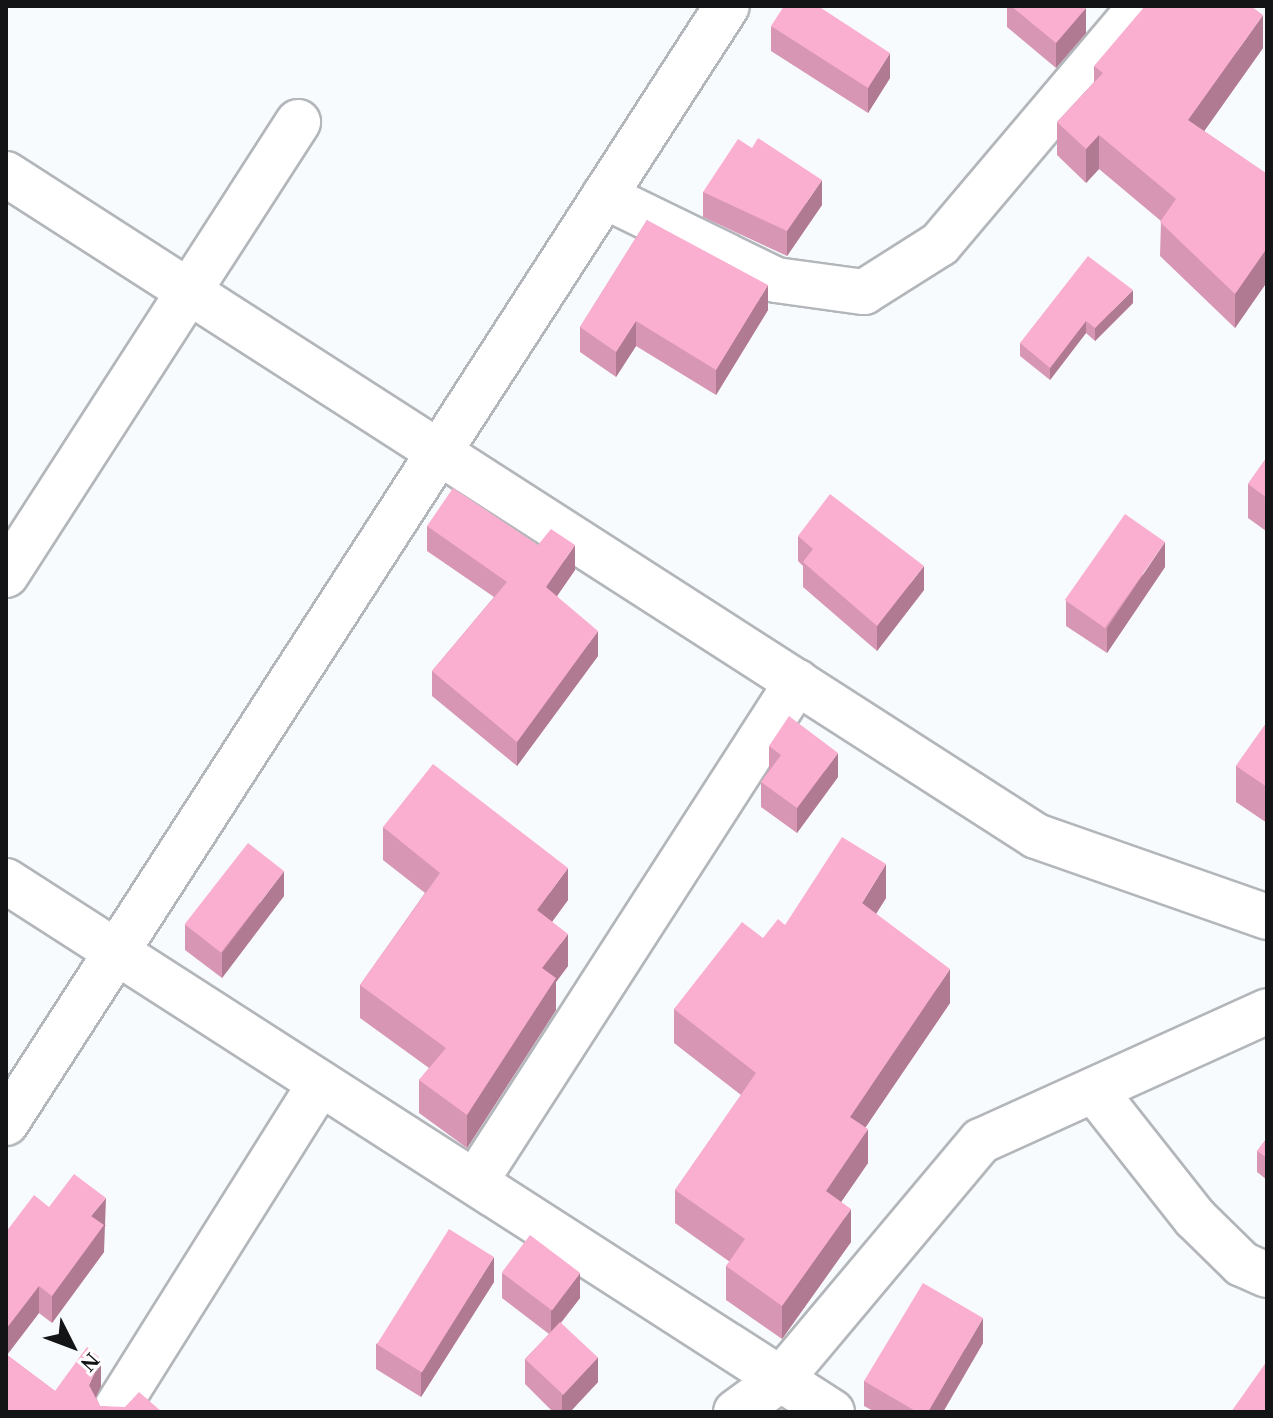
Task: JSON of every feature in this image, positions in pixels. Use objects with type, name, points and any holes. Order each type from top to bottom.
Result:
[{"type":"street","points":[[6,1123],[727,6]]},
{"type":"street","points":[[604,196],[776,280],[864,292],[940,244],[1141,6]]},
{"type":"street","points":[[6,575],[298,122]]},
{"type":"street","points":[[6,174],[1036,836],[1267,917]]},
{"type":"street","points":[[475,1182],[797,682]]},
{"type":"street","points":[[6,881],[832,1412]]},
{"type":"street","points":[[736,1412],[781,1379],[981,1141],[1097,1094],[1267,1011]]},
{"type":"street","points":[[114,1412],[320,1083]]},
{"type":"street","points":[[1097,1094],[1195,1218],[1242,1264],[1267,1275]]},
{"type":"building","points":[[784,6],[818,6],[890,53],[868,88],[771,26]]},
{"type":"building","points":[[1011,6],[1084,6],[1086,8],[1056,43]]},
{"type":"building","points":[[1145,6],[1251,6],[1263,15],[1188,120],[1267,174],[1267,248],[1235,294],[1160,222],[1176,199],[1099,135],[1086,149],[1057,122],[1103,73],[1094,66]]},
{"type":"building","points":[[758,138],[822,180],[787,231],[703,192],[738,139],[752,148]]},
{"type":"building","points":[[647,220],[768,285],[716,370],[636,321],[616,352],[580,327]]},
{"type":"building","points":[[1088,256],[1133,290],[1095,328],[1086,321],[1050,368],[1020,343]]},
{"type":"building","points":[[1267,457],[1267,498],[1248,484]]},
{"type":"building","points":[[453,488],[538,545],[551,529],[575,545],[546,587],[598,631],[517,742],[432,671],[507,582],[427,526]]},
{"type":"building","points":[[830,494],[924,566],[877,626],[803,562],[813,549],[798,536]]},
{"type":"building","points":[[1125,514],[1165,542],[1105,628],[1065,600]]},
{"type":"building","points":[[789,716],[838,753],[797,808],[761,782],[781,755],[769,746]]},
{"type":"building","points":[[1267,722],[1267,787],[1236,766]]},
{"type":"building","points":[[433,764],[568,868],[537,910],[568,934],[542,968],[556,978],[467,1115],[419,1080],[446,1048],[360,985],[440,873],[383,827]]},
{"type":"building","points":[[842,837],[886,864],[862,903],[950,969],[850,1117],[868,1129],[826,1191],[851,1209],[782,1306],[726,1266],[745,1239],[675,1190],[756,1073],[674,1009],[742,922],[763,938],[778,919],[785,925]]},
{"type":"building","points":[[248,843],[284,871],[221,952],[185,924]]},
{"type":"building","points":[[1267,1138],[1267,1158],[1257,1151]]},
{"type":"building","points":[[74,1174],[106,1198],[91,1216],[104,1225],[52,1296],[39,1286],[6,1329],[6,1232],[34,1195],[49,1207]]},
{"type":"building","points":[[449,1229],[494,1257],[422,1372],[377,1344]]},
{"type":"building","points":[[530,1235],[580,1273],[552,1310],[502,1273]]},
{"type":"building","points":[[923,1283],[983,1318],[928,1412],[917,1412],[864,1381]]},
{"type":"building","points":[[560,1322],[598,1357],[563,1395],[525,1359]]},
{"type":"building","points":[[87,1347],[101,1359],[89,1385],[100,1406],[125,1407],[139,1392],[162,1412],[6,1412],[6,1354],[55,1391]]},
{"type":"building","points":[[1267,1361],[1267,1412],[1231,1412]]}]
